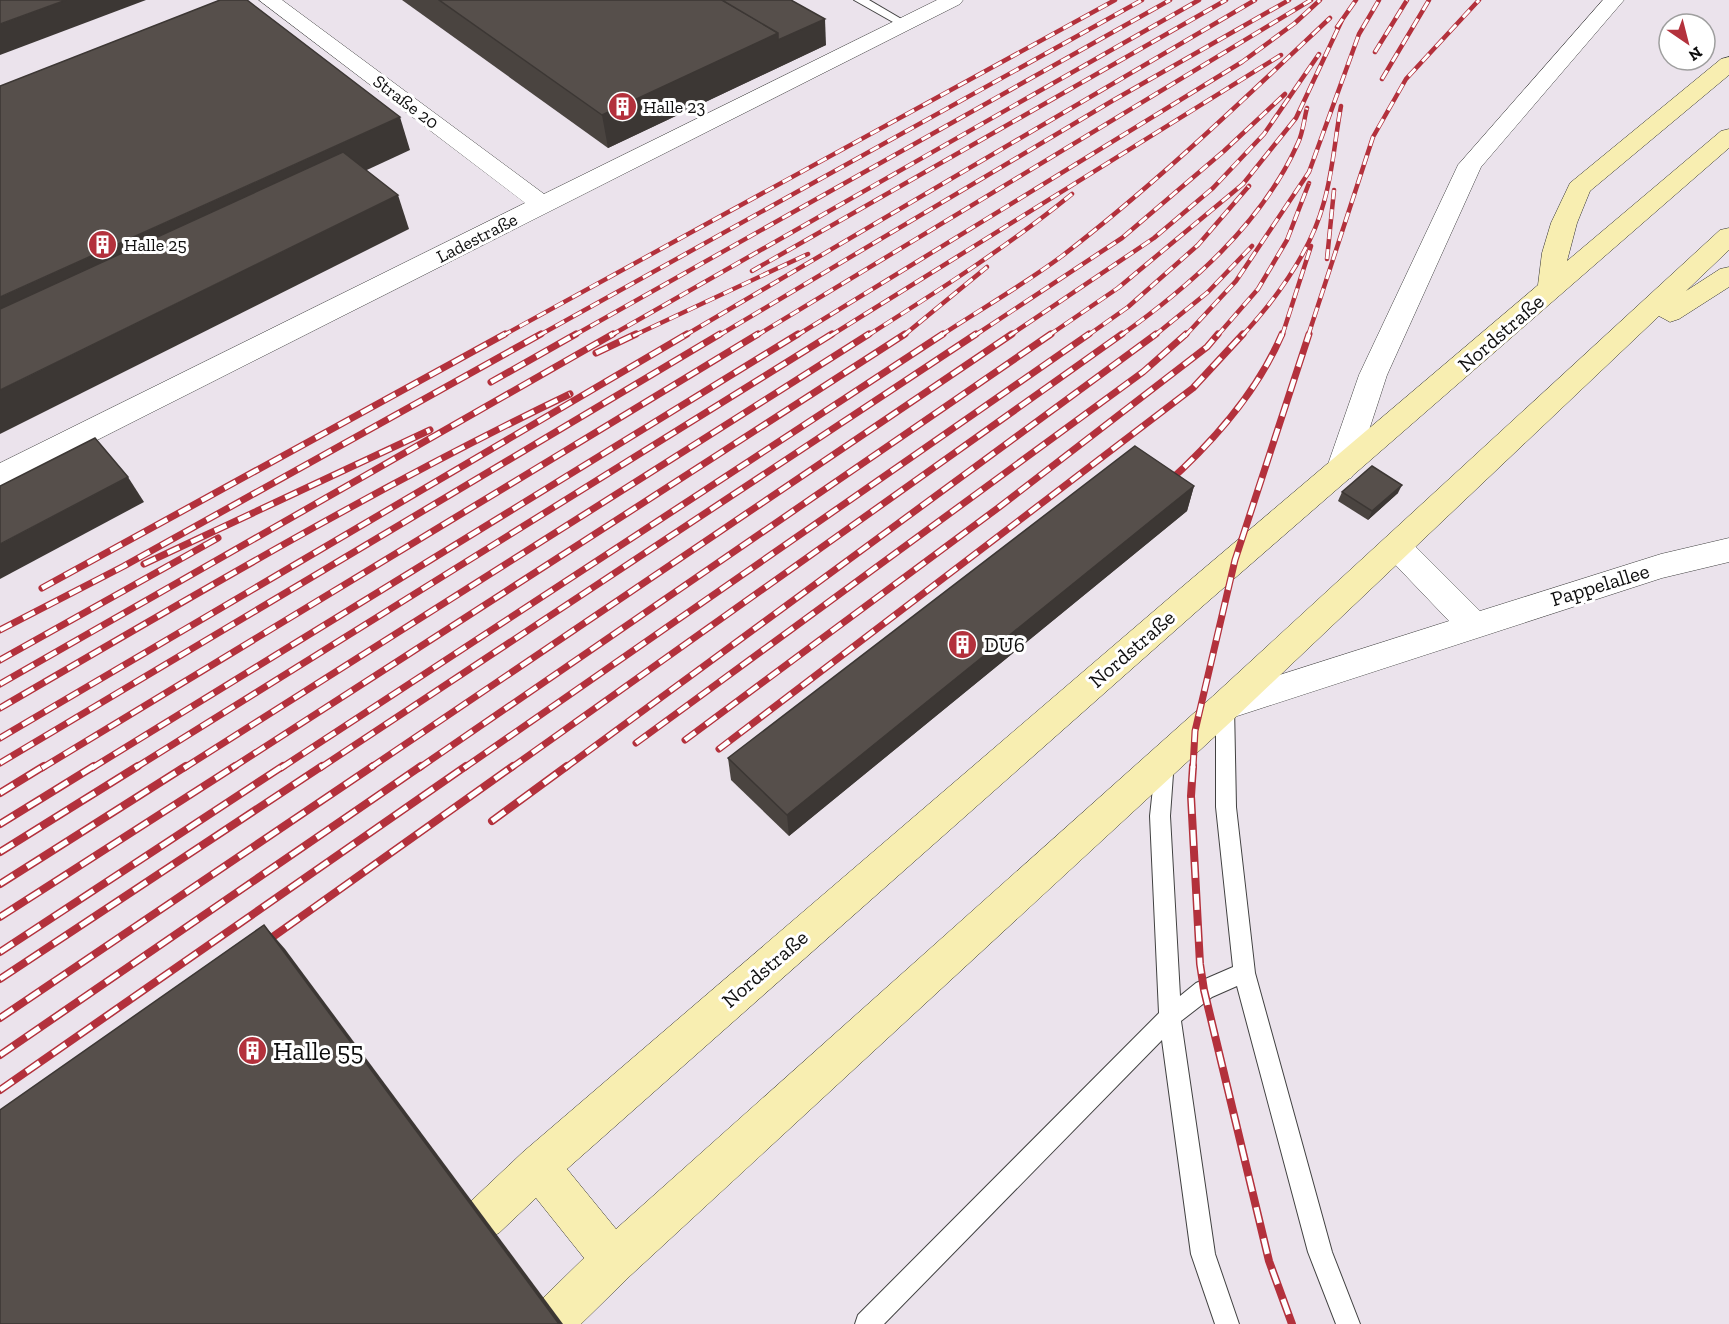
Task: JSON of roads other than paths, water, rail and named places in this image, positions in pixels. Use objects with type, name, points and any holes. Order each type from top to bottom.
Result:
[{"type":"street","name":"Straße 20","points":[[269,0],[543,205]]},
{"type":"street","name":"Ladestraße","points":[[0,476],[953,0]]},
{"type":"street","points":[[1341,470],[1373,375],[1470,165],[1614,0]]},
{"type":"street","points":[[1551,289],[1555,253],[1564,223],[1579,188],[1729,64]]},
{"type":"street","name":"Nordstraße","points":[[483,1218],[538,1167],[1201,589],[1729,136]]},
{"type":"street","points":[[556,1316],[614,1260],[1225,706],[1729,236]]},
{"type":"street","points":[[1592,366],[1729,275]]},
{"type":"street","points":[[1396,547],[1473,625]]},
{"type":"street","name":"Pappelallee","points":[[1225,706],[1661,566],[1729,550]]},
{"type":"street","points":[[538,1167],[614,1260]]},
{"type":"lane","points":[[860,0],[904,24]]},
{"type":"lane","points":[[1225,706],[1226,807],[1244,974],[1320,1252],[1348,1324]]},
{"type":"lane","points":[[1165,759],[1160,816],[1170,1017],[1203,1254],[1227,1324]]},
{"type":"lane","points":[[867,1324],[1170,1017],[1204,990],[1244,974]]},
{"type":"railway","points":[[502,336],[1115,0]]},
{"type":"railway","points":[[538,336],[1142,0]]},
{"type":"railway","points":[[573,336],[1170,0]]},
{"type":"railway","points":[[610,336],[1199,0]]},
{"type":"railway","points":[[752,271],[1226,0]]},
{"type":"railway","points":[[684,336],[1255,0]]},
{"type":"railway","points":[[718,336],[1112,101],[1289,0]]},
{"type":"railway","points":[[756,336],[1311,0]]},
{"type":"railway","points":[[796,336],[1242,62],[1295,23],[1320,0]]},
{"type":"railway","points":[[1337,27],[1356,0]]},
{"type":"railway","points":[[1185,336],[1236,281],[1309,172],[1359,34],[1379,0]]},
{"type":"railway","points":[[1375,52],[1407,0]]},
{"type":"railway","points":[[1382,79],[1429,0]]},
{"type":"railway","points":[[1308,336],[1373,137],[1406,79],[1479,0]]},
{"type":"railway","points":[[940,336],[1047,267],[1132,200],[1330,18]]},
{"type":"railway","points":[[1048,336],[1118,288],[1243,184],[1296,118],[1342,20]]},
{"type":"railway","points":[[1009,336],[1154,238],[1213,188],[1264,134],[1319,54]]},
{"type":"railway","points":[[830,336],[1281,55]]},
{"type":"railway","points":[[974,336],[1122,238],[1224,151],[1285,94]]},
{"type":"railway","points":[[1242,336],[1291,274],[1318,220],[1332,166],[1341,106]]},
{"type":"railway","points":[[1120,336],[1198,274],[1244,226],[1265,200],[1283,172],[1300,139],[1307,108]]},
{"type":"railway","points":[[1217,336],[1258,289],[1287,240],[1309,183]]},
{"type":"railway","points":[[1087,336],[1128,307],[1198,245],[1249,186]]},
{"type":"railway","points":[[1327,259],[1334,190]]},
{"type":"railway","points":[[867,336],[997,250],[1072,194]]},
{"type":"railway","points":[[1154,336],[1208,292],[1252,246]]},
{"type":"railway","points":[[1282,336],[1311,246]]},
{"type":"railway","points":[[633,336],[808,254]]},
{"type":"railway","points":[[903,336],[987,267]]},
{"type":"railway","points":[[42,588],[505,334]]},
{"type":"railway","points":[[0,630],[124,566],[541,334]]},
{"type":"railway","points":[[491,382],[576,334]]},
{"type":"railway","points":[[0,684],[613,334]]},
{"type":"railway","points":[[596,353],[636,334]]},
{"type":"railway","points":[[0,738],[687,334]]},
{"type":"railway","points":[[0,763],[720,334]]},
{"type":"railway","points":[[42,768],[758,334]]},
{"type":"railway","points":[[92,768],[798,334]]},
{"type":"railway","points":[[135,768],[832,334]]},
{"type":"railway","points":[[184,768],[869,334]]},
{"type":"railway","points":[[232,768],[905,334]]},
{"type":"railway","points":[[281,768],[943,334]]},
{"type":"railway","points":[[320,768],[976,334]]},
{"type":"railway","points":[[370,768],[1012,334]]},
{"type":"railway","points":[[419,768],[1051,334]]},
{"type":"railway","points":[[464,768],[1089,334]]},
{"type":"railway","points":[[511,768],[1122,334]]},
{"type":"railway","points":[[565,768],[1156,334]]},
{"type":"railway","points":[[636,743],[1143,372],[1186,334]]},
{"type":"railway","points":[[685,740],[998,508],[1207,347],[1218,334]]},
{"type":"railway","points":[[719,749],[1193,388],[1243,334]]},
{"type":"railway","points":[[1165,485],[1200,452],[1232,416],[1260,377],[1282,334]]},
{"type":"railway","points":[[1193,768],[1195,731],[1235,560],[1309,334]]},
{"type":"railway","points":[[0,708],[353,506],[570,394]]},
{"type":"railway","points":[[144,564],[430,430]]},
{"type":"railway","points":[[0,660],[218,538]]},
{"type":"railway","points":[[0,793],[44,766]]},
{"type":"railway","points":[[0,824],[94,766]]},
{"type":"railway","points":[[0,852],[138,766]]},
{"type":"railway","points":[[0,884],[186,766]]},
{"type":"railway","points":[[0,917],[235,766]]},
{"type":"railway","points":[[0,952],[283,766]]},
{"type":"railway","points":[[0,979],[322,766]]},
{"type":"railway","points":[[0,1018],[373,766]]},
{"type":"railway","points":[[0,1055],[421,766]]},
{"type":"railway","points":[[0,1090],[466,766]]},
{"type":"railway","points":[[260,946],[513,766]]},
{"type":"railway","points":[[492,821],[567,766]]},
{"type":"railway","points":[[1193,766],[1191,796],[1200,964],[1204,990],[1269,1261],[1292,1324]]},
{"type":"place","name":"Halle 23","points":[[622,107]]},
{"type":"place","name":"Halle 25","points":[[103,245]]},
{"type":"place","name":"DU6","points":[[963,645]]},
{"type":"place","name":"Halle 55","points":[[252,1051]]}]
